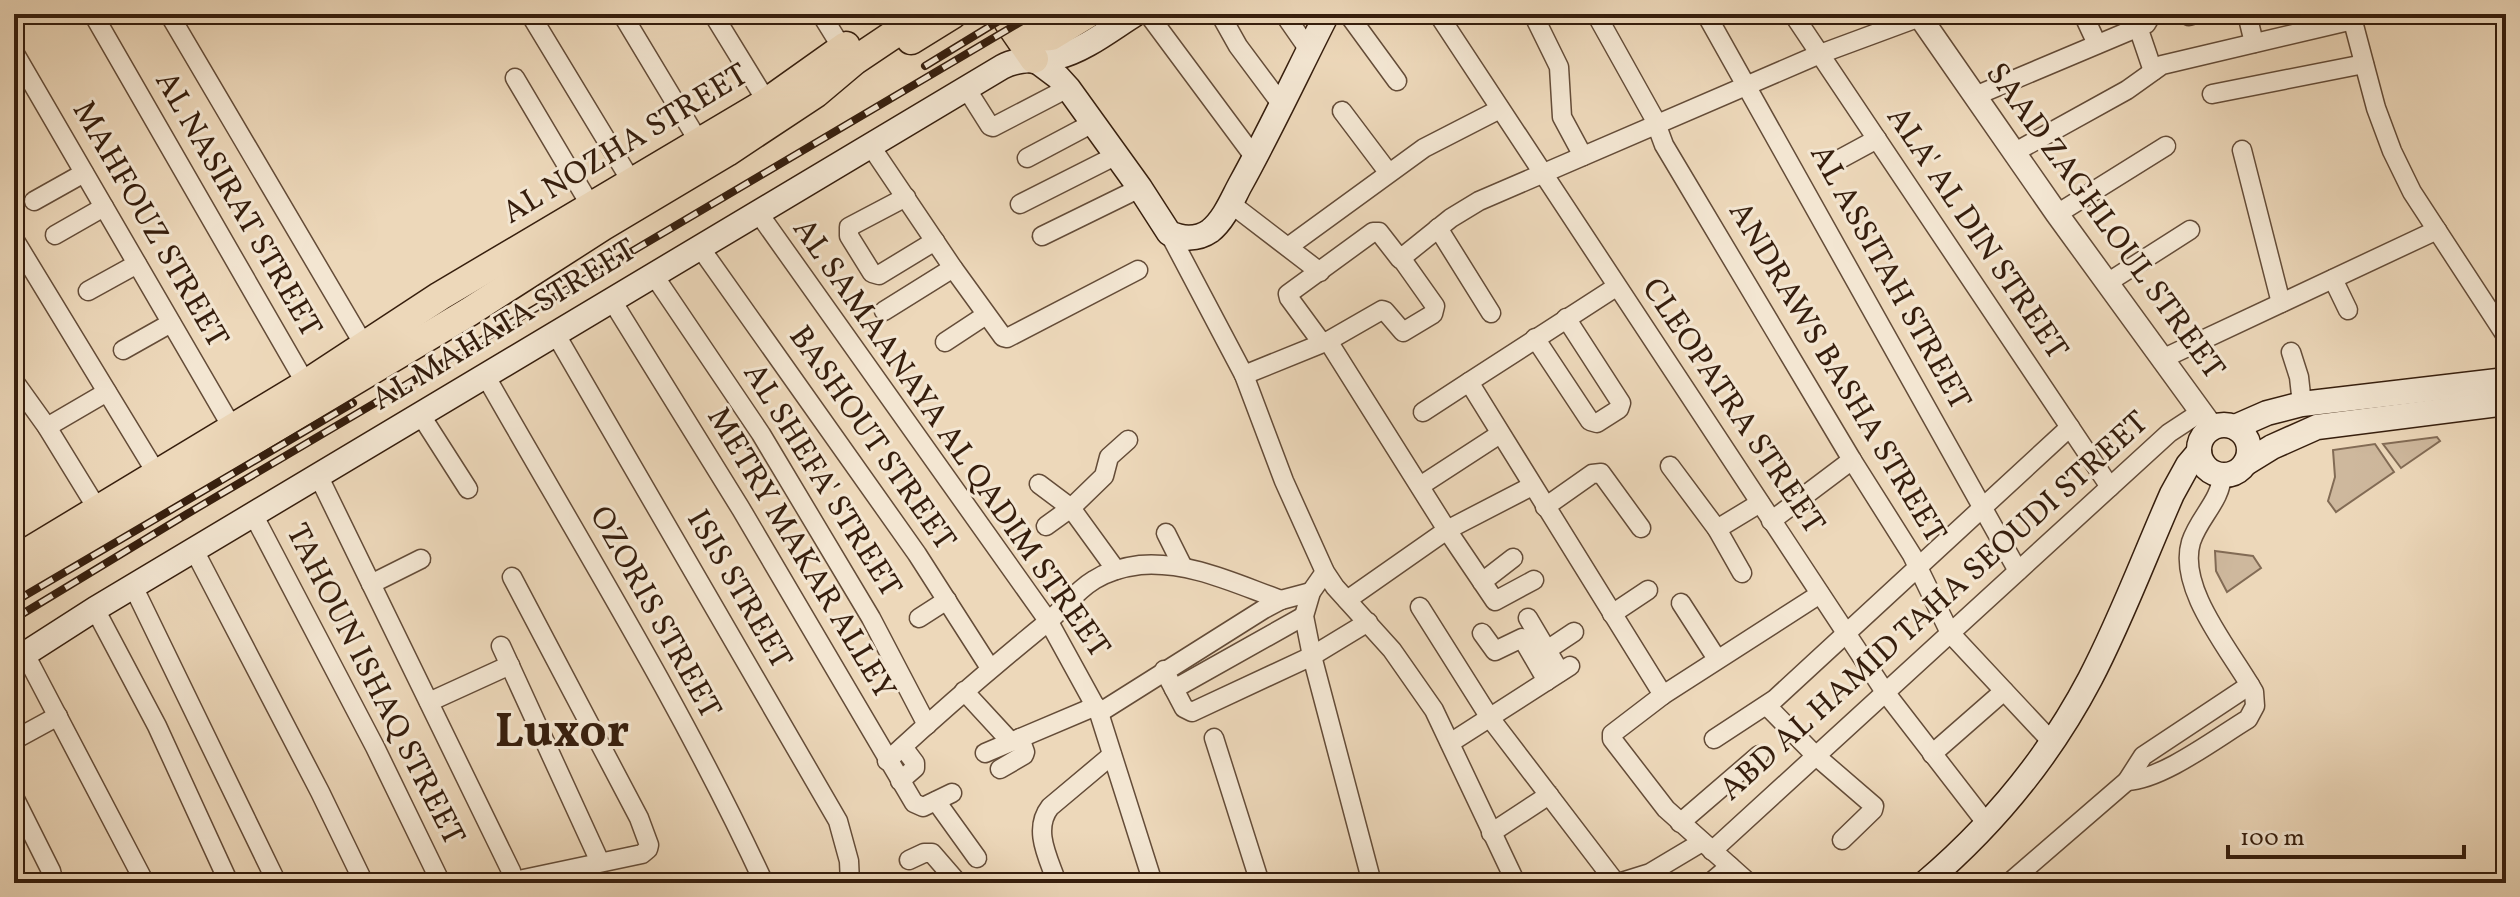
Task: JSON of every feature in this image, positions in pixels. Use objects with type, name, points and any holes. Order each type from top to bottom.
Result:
[{"type":"main road","name":"AL NOZHA STREET","points":[[638,192],[699,142],[767,102],[891,14]]},
{"type":"main road","name":"AL NOZHA STREET","points":[[14,561],[306,384],[440,296],[598,216],[638,192],[727,152],[816,93],[854,61],[924,14]]},
{"type":"main road","points":[[816,93],[863,70],[953,14]]},
{"type":"main road","points":[[1004,14],[1034,59],[1068,88],[1169,233],[1185,238],[1203,235],[1217,224],[1255,158],[1327,14]]},
{"type":"main road","points":[[1022,14],[1031,31],[1044,37],[1051,36],[1087,14]]},
{"type":"main road","name":"AL MAHATA STREET","points":[[20,658],[133,586],[1012,61],[1046,59],[1070,53],[1135,14]]},
{"type":"main road","name":"AL NOZHA STREET","points":[[14,584],[469,312],[598,216]]},
{"type":"main road","points":[[391,327],[469,312]]},
{"type":"main road","points":[[2506,380],[2302,404],[2216,422],[2204,434],[2199,452],[2206,468],[2222,475],[2231,474],[2272,447],[2317,427],[2506,403]]},
{"type":"main road","points":[[2216,422],[2243,433],[2249,442],[2246,463]]},
{"type":"main road","points":[[1925,883],[1987,824],[2052,742],[2091,678],[2172,494],[2199,452]]},
{"type":"street","name":"AL NASIRAT STREET","points":[[93,14],[306,384]]},
{"type":"street","points":[[169,14],[364,345]]},
{"type":"street","points":[[530,14],[638,192]]},
{"type":"street","points":[[622,14],[699,142]]},
{"type":"street","points":[[713,14],[767,102]]},
{"type":"street","points":[[821,14],[842,48]]},
{"type":"street","points":[[1148,14],[1255,158]]},
{"type":"street","points":[[1220,14],[1238,46],[1282,105]]},
{"type":"street","points":[[1284,14],[1309,50]]},
{"type":"street","points":[[1348,14],[1397,81]]},
{"type":"street","points":[[1533,14],[1559,67],[1562,117],[1583,156]]},
{"type":"street","name":"ANDRAWS BASHA STREET","points":[[1596,14],[1664,145],[1919,567],[1950,633],[2052,742]]},
{"type":"street","name":"AL ASSITAH STREET","points":[[1706,14],[2018,571]]},
{"type":"street","name":"ALA' AL DIN STREET","points":[[1793,14],[2110,487]]},
{"type":"street","points":[[2083,14],[2097,44]]},
{"type":"street","points":[[2247,14],[2254,43]]},
{"type":"street","name":"CLEOPATRA STREET","points":[[1444,16],[1500,109],[1846,634],[1885,692],[1987,824]]},
{"type":"street","points":[[1401,258],[1464,209],[1820,54],[1919,16]]},
{"type":"street","name":"SAAD ZAGHLOUL STREET","points":[[1919,16],[2162,359],[2216,422]]},
{"type":"street","points":[[2015,152],[2127,90],[2162,65],[2352,17],[2376,108],[2392,151],[2412,192],[2506,336]]},
{"type":"street","points":[[1975,96],[2097,44],[2143,20],[2153,71]]},
{"type":"street","name":"MAHFOUZ STREET","points":[[14,52],[233,429]]},
{"type":"street","points":[[2212,94],[2364,64]]},
{"type":"street","points":[[515,78],[598,216]]},
{"type":"street","points":[[966,88],[993,127],[1068,88]]},
{"type":"street","points":[[1288,247],[1388,172],[1461,127],[1500,109]]},
{"type":"street","points":[[1342,111],[1388,172]]},
{"type":"street","points":[[1027,158],[1093,123]]},
{"type":"street","points":[[1829,165],[1877,139]]},
{"type":"street","points":[[870,145],[1003,337],[1007,338],[1138,270]]},
{"type":"street","points":[[2057,214],[2166,146]]},
{"type":"street","points":[[2242,150],[2281,303]]},
{"type":"street","points":[[1020,204],[1117,155]]},
{"type":"street","points":[[34,201],[84,173]]},
{"type":"street","points":[[1042,236],[1140,188]]},
{"type":"street","points":[[906,197],[849,227],[849,236],[872,273],[879,275],[935,241]]},
{"type":"street","points":[[1230,203],[1320,272]]},
{"type":"street","points":[[55,235],[104,207]]},
{"type":"street","name":"AL SAMAANAYA AL QADIM STREET","points":[[757,211],[1049,622],[1097,709],[1153,883]]},
{"type":"street","points":[[1438,228],[1491,313]]},
{"type":"street","points":[[2107,283],[2190,230]]},
{"type":"street","points":[[2162,359],[2437,230]]},
{"type":"street","points":[[1244,375],[1325,342],[1382,310],[1403,332],[1435,312],[1435,306],[1381,234],[1376,232],[1290,292],[1289,298],[1325,342],[1497,601],[1534,580]]},
{"type":"street","points":[[1169,233],[1244,375],[1284,481],[1325,572],[1414,679],[1450,743],[1516,883]]},
{"type":"street","points":[[14,239],[157,474]]},
{"type":"street","name":"BASHOUT STREET","points":[[699,246],[947,600],[990,668]]},
{"type":"street","points":[[88,291],[137,264]]},
{"type":"street","points":[[884,311],[953,268]]},
{"type":"street","name":"AL SHEFA' STREET","points":[[653,274],[761,434],[871,618],[927,725]]},
{"type":"street","points":[[2333,279],[2348,310]]},
{"type":"street","points":[[1423,412],[1616,287]]},
{"type":"street","name":"METRY MAKAR ALLEY","points":[[611,299],[741,509],[900,781],[918,807],[944,797],[977,858]]},
{"type":"street","points":[[945,342],[986,315]]},
{"type":"street","points":[[1535,338],[1590,421],[1597,423],[1619,409],[1621,403],[1566,318]]},
{"type":"street","points":[[123,350],[171,323]]},
{"type":"street","name":"ISIS STREET","points":[[555,333],[838,821],[849,861],[850,883]]},
{"type":"street","points":[[2291,352],[2299,377],[2302,404]]},
{"type":"street","name":"OZORIS STREET","points":[[485,375],[667,695],[733,817],[764,883]]},
{"type":"street","points":[[14,381],[47,427],[98,510]]},
{"type":"street","points":[[1469,382],[1612,614],[1617,637],[1663,695]]},
{"type":"street","points":[[47,427],[107,392]]},
{"type":"street","points":[[420,414],[468,489]]},
{"type":"street","name":"ABD AL HAMID TAHA SEOUDI STREET","points":[[1617,883],[1650,873],[1707,846],[1816,756],[2169,433],[2216,422]]},
{"type":"street","points":[[1714,739],[1767,706],[2070,427]]},
{"type":"street","points":[[1420,486],[1500,434]]},
{"type":"street","points":[[1046,526],[1071,508],[1104,476],[1109,457],[1128,440]]},
{"type":"street","points":[[1771,521],[1852,460]]},
{"type":"street","points":[[1670,466],[1717,529],[1742,573]]},
{"type":"street","points":[[1545,507],[1592,474],[1601,473],[1641,528]]},
{"type":"street","points":[[318,475],[514,882],[642,854],[648,849],[648,841],[639,818],[512,577]]},
{"type":"street","points":[[2127,781],[2154,775],[2248,719],[2255,706],[2254,692],[2197,598],[2189,570],[2191,542],[2218,496],[2222,475]]},
{"type":"street","points":[[1039,484],[1071,508],[1116,570]]},
{"type":"street","points":[[1347,600],[1447,530],[1532,486]]},
{"type":"street","points":[[1717,529],[1760,503]]},
{"type":"street","name":"TAHOUN ISHAQ STREET","points":[[253,514],[375,747],[441,883]]},
{"type":"street","points":[[1166,533],[1183,567]]},
{"type":"street","points":[[830,549],[847,540]]},
{"type":"street","points":[[194,550],[364,883]]},
{"type":"street","points":[[1482,582],[1513,558]]},
{"type":"street","points":[[371,584],[421,559]]},
{"type":"street","points":[[887,761],[1096,578],[1138,565],[1183,567],[1281,600]]},
{"type":"street","points":[[1325,572],[1311,592],[1304,616],[1372,883]]},
{"type":"street","points":[[133,586],[277,883]]},
{"type":"street","points":[[1612,614],[1648,590]]},
{"type":"street","points":[[985,753],[1097,709],[1264,609],[1281,600],[1311,592]]},
{"type":"street","points":[[1749,883],[1652,795],[1611,737],[1663,695],[1820,594]]},
{"type":"street","points":[[919,618],[947,600]]},
{"type":"street","points":[[1681,603],[1717,659]]},
{"type":"street","points":[[1420,607],[1490,718],[1617,883]]},
{"type":"street","points":[[95,609],[157,726],[229,883]]},
{"type":"street","points":[[1174,689],[1304,616]]},
{"type":"street","points":[[1528,618],[1559,673]]},
{"type":"street","points":[[1164,670],[1184,708],[1192,712],[1312,656],[1368,622]]},
{"type":"street","points":[[1547,650],[1574,632]]},
{"type":"street","points":[[1482,633],[1495,651],[1522,638],[1559,673]]},
{"type":"street","points":[[501,646],[600,862]]},
{"type":"street","points":[[20,658],[58,716],[145,883]]},
{"type":"street","points":[[429,702],[510,665]]},
{"type":"street","points":[[1450,743],[1559,673]]},
{"type":"street","points":[[2009,883],[2127,781],[2143,756],[2250,685]]},
{"type":"street","points":[[964,691],[1025,752],[1000,769]]},
{"type":"street","points":[[1932,754],[2004,691]]},
{"type":"street","points":[[1767,706],[1816,756],[1874,806],[1842,840]]},
{"type":"street","points":[[14,740],[58,716]]},
{"type":"street","points":[[1214,738],[1260,883]]},
{"type":"street","points":[[900,781],[915,768],[915,763],[903,747]]},
{"type":"street","points":[[1057,883],[1042,836],[1040,825],[1043,815],[1112,755]]},
{"type":"street","points":[[1680,823],[1759,755]]},
{"type":"street","points":[[1491,833],[1549,795]]},
{"type":"street","points":[[14,797],[54,883]]},
{"type":"street","points":[[909,860],[932,853],[958,883]]},
{"type":"street","points":[[1710,883],[1730,866]]},
{"type":"shaded area","points":[[2437,437],[2440,441],[2401,468],[2383,444]]},
{"type":"shaded area","points":[[2375,444],[2394,472],[2336,512],[2328,501],[2335,477],[2333,450]]},
{"type":"shaded area","points":[[2215,551],[2253,556],[2261,568],[2227,592],[2216,571]]},
{"type":"railway","points":[[925,66],[1010,14]]},
{"type":"railway","points":[[14,619],[1034,14]]},
{"type":"railway","points":[[14,602],[353,403]]},
{"type":"district","name":"Luxor","points":[[562,733]]}]
